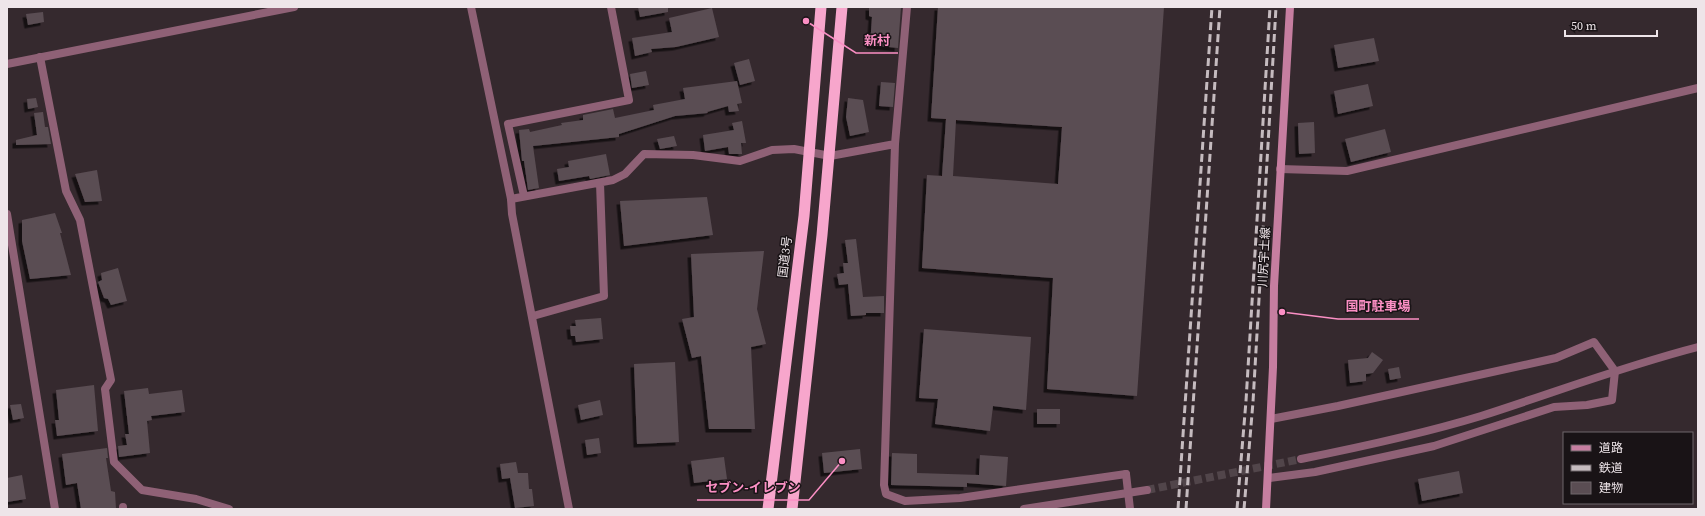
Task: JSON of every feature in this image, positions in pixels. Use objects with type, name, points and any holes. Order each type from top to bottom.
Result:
[{"type":"highway","name":"国道3号","points":[[768,509],[803,224],[821,7]]},
{"type":"highway","points":[[792,509],[830,156],[842,7]]},
{"type":"main road","name":"川尻宇土線","points":[[1266,509],[1269,478],[1274,286],[1290,7]]},
{"type":"street","points":[[7,64],[294,7]]},
{"type":"street","points":[[471,7],[511,199],[512,214],[570,509]]},
{"type":"street","points":[[524,196],[508,124],[629,100],[610,7]]},
{"type":"street","points":[[907,7],[896,144],[884,477],[886,494],[904,501],[960,498],[1126,474],[1130,509]]},
{"type":"street","points":[[40,57],[66,191],[80,220],[111,380],[105,389],[114,462],[142,490],[196,499],[229,509]]},
{"type":"street","points":[[1280,169],[1347,171],[1698,88]]},
{"type":"street","points":[[511,199],[613,180],[625,174],[644,154],[693,155],[740,161],[772,150],[794,150],[830,156],[896,144]]},
{"type":"street","points":[[533,316],[604,296],[600,182]]},
{"type":"street","points":[[7,214],[55,509]]},
{"type":"street","points":[[1269,478],[1315,472],[1434,446],[1554,407],[1587,405],[1612,400],[1615,371],[1594,342],[1556,358],[1338,406],[1271,419]]},
{"type":"street","points":[[1301,459],[1391,440],[1437,428],[1527,401],[1615,371],[1698,347]]},
{"type":"street","points":[[1024,509],[1147,490]]},
{"type":"building","points":[[638,7],[668,7],[668,12],[640,17]]},
{"type":"building","points":[[869,7],[901,7],[898,48],[870,45],[872,17],[869,16]]},
{"type":"building","points":[[938,7],[1164,7],[1137,396],[1047,389],[1053,278],[922,268],[927,175],[942,176],[946,119],[931,118]],"holes":[[[956,120],[1062,127],[1058,184],[953,176]]]},
{"type":"building","points":[[712,8],[719,37],[676,47],[651,49],[652,52],[635,56],[632,38],[672,32],[669,18]]},
{"type":"building","points":[[43,12],[44,22],[28,25],[26,14]]},
{"type":"building","points":[[1374,38],[1379,61],[1338,68],[1334,45]]},
{"type":"building","points":[[749,59],[755,81],[740,85],[734,63]]},
{"type":"building","points":[[646,71],[649,85],[632,88],[630,74]]},
{"type":"building","points":[[737,81],[742,103],[737,104],[739,111],[729,112],[728,106],[707,112],[708,113],[675,116],[619,134],[619,137],[533,146],[539,188],[528,190],[524,161],[522,161],[519,130],[529,129],[530,132],[562,125],[561,123],[583,120],[583,115],[613,109],[615,118],[654,110],[653,105],[685,99],[683,88]]},
{"type":"building","points":[[881,82],[895,83],[893,107],[879,106]]},
{"type":"building","points":[[1368,84],[1373,106],[1338,114],[1334,91]]},
{"type":"building","points":[[36,98],[38,107],[28,109],[27,99]]},
{"type":"building","points":[[848,98],[863,100],[869,132],[850,136],[846,117]]},
{"type":"building","points":[[43,112],[45,127],[48,127],[51,144],[16,145],[16,140],[37,135],[34,113]]},
{"type":"building","points":[[742,121],[746,143],[741,143],[742,154],[729,154],[728,147],[705,151],[703,135],[734,130],[732,123]]},
{"type":"building","points":[[1314,122],[1315,153],[1299,154],[1298,123]]},
{"type":"building","points":[[1385,129],[1391,152],[1351,162],[1345,139]]},
{"type":"building","points":[[674,136],[677,146],[660,149],[657,139]]},
{"type":"building","points":[[606,154],[610,175],[590,179],[589,176],[559,181],[557,169],[569,167],[568,161]]},
{"type":"building","points":[[97,170],[102,201],[85,202],[75,174]]},
{"type":"building","points":[[707,197],[713,235],[624,246],[620,201]]},
{"type":"building","points":[[55,213],[62,233],[60,233],[71,275],[30,279],[22,241],[22,220]]},
{"type":"building","points":[[856,239],[863,297],[884,296],[884,313],[866,313],[866,315],[851,316],[848,284],[839,285],[837,274],[844,273],[843,263],[848,263],[845,240]]},
{"type":"building","points":[[764,251],[757,309],[766,344],[751,347],[755,429],[709,429],[701,356],[692,358],[682,319],[694,317],[691,254]]},
{"type":"building","points":[[118,268],[127,301],[111,305],[108,299],[104,298],[98,282],[102,280],[101,273]]},
{"type":"building","points":[[601,318],[603,339],[576,342],[575,336],[571,336],[570,326],[576,326],[575,320]]},
{"type":"building","points":[[924,329],[1031,337],[1026,410],[993,406],[990,431],[935,424],[938,399],[919,398]]},
{"type":"building","points":[[1372,352],[1383,360],[1373,373],[1366,374],[1366,381],[1350,383],[1348,360],[1368,358]]},
{"type":"building","points":[[675,362],[679,442],[637,444],[634,364]]},
{"type":"building","points":[[1399,367],[1401,378],[1390,380],[1388,369]]},
{"type":"building","points":[[94,385],[98,431],[57,436],[55,420],[59,420],[56,390]]},
{"type":"building","points":[[148,388],[149,394],[182,390],[185,412],[151,416],[152,420],[147,421],[150,453],[119,457],[118,446],[127,445],[125,434],[129,434],[124,391]]},
{"type":"building","points":[[600,400],[603,415],[581,420],[578,405]]},
{"type":"building","points":[[21,404],[24,418],[13,420],[10,405]]},
{"type":"building","points":[[1037,409],[1060,409],[1060,424],[1037,424]]},
{"type":"building","points":[[599,438],[601,453],[587,455],[585,440]]},
{"type":"building","points":[[107,448],[108,458],[106,458],[111,491],[115,492],[116,509],[81,509],[77,483],[66,485],[62,454]]},
{"type":"building","points":[[860,449],[862,469],[824,473],[822,453]]},
{"type":"building","points":[[892,453],[917,454],[917,473],[979,475],[980,455],[1008,457],[1006,486],[967,483],[967,487],[891,485]]},
{"type":"building","points":[[724,457],[727,479],[694,483],[691,461]]},
{"type":"building","points":[[516,462],[518,473],[528,473],[529,489],[532,489],[534,506],[515,508],[510,478],[502,479],[500,464]]},
{"type":"building","points":[[1459,471],[1463,493],[1422,501],[1418,479]]},
{"type":"building","points":[[22,475],[26,499],[7,502],[7,478]]},
{"type":"tunnel","points":[[1147,490],[1301,459]]},
{"type":"railway","points":[[1178,509],[1212,7]]},
{"type":"railway","points":[[1186,509],[1220,7]]},
{"type":"railway","points":[[1237,509],[1246,401],[1270,7]]},
{"type":"railway","points":[[1244,509],[1253,402],[1276,7]]},
{"type":"place","name":"新村","points":[[806,21]]},
{"type":"place","name":"国町駐車場","points":[[1282,312]]},
{"type":"place","name":"セブン-イレブン","points":[[842,461]]}]
